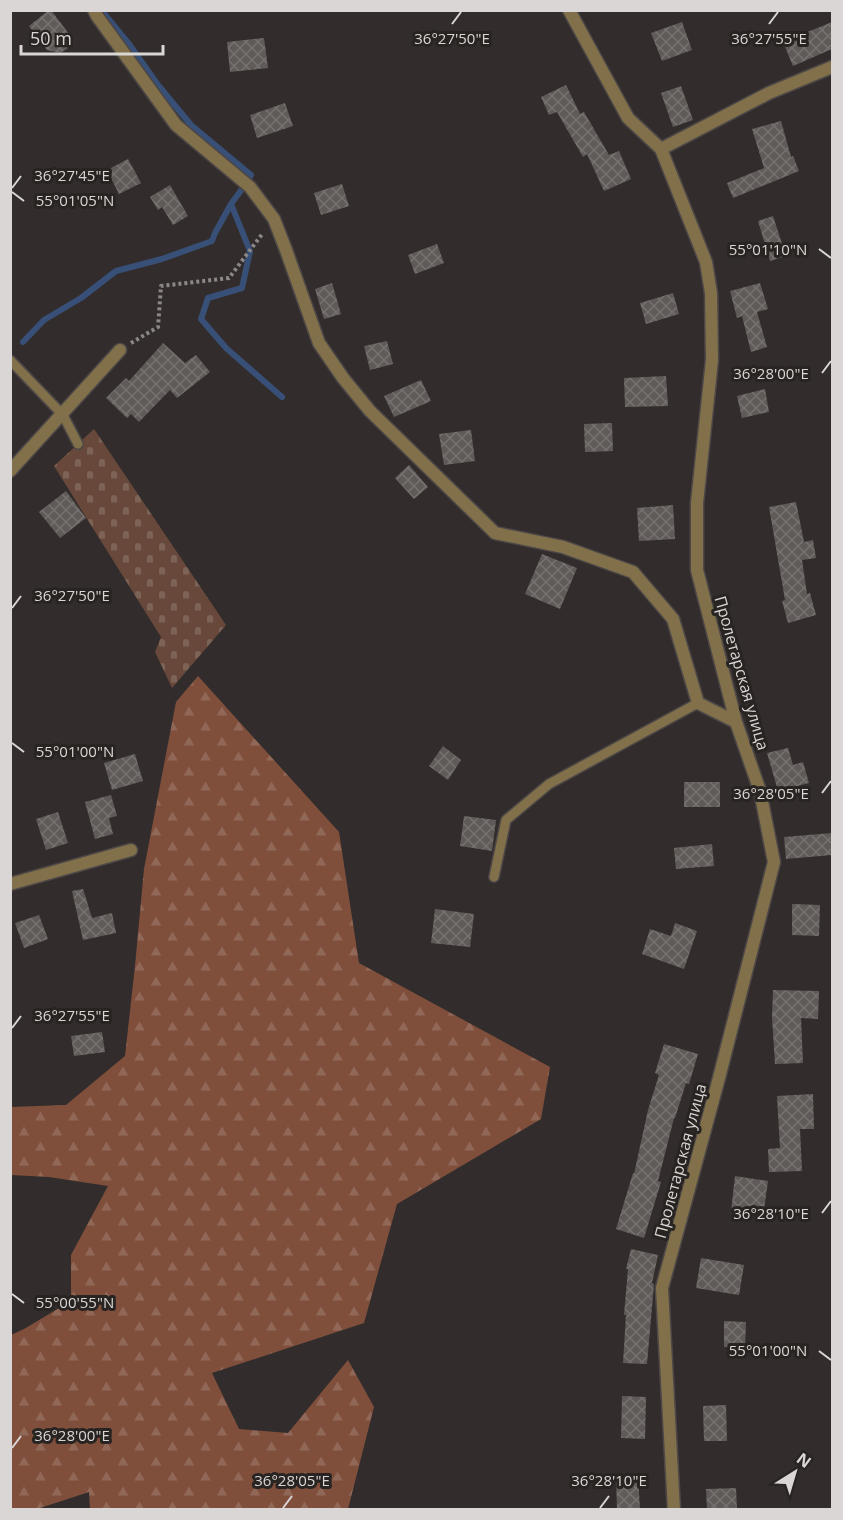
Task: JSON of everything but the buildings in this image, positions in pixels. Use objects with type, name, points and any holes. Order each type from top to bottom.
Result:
[{"type":"street","points":[[94,10],[176,125],[250,187],[274,219],[319,343],[370,411],[495,533],[563,547],[633,572],[673,619],[698,703],[736,722]]},
{"type":"street","name":"Пролетарская улица","points":[[569,10],[628,118],[660,149],[706,262],[711,293],[712,360],[697,503],[697,570],[736,722],[760,791],[774,862],[662,1288],[674,1509]]},
{"type":"street","points":[[660,149],[769,93],[832,67]]},
{"type":"street","points":[[10,471],[120,350]]},
{"type":"street","points":[[10,884],[131,850]]},
{"type":"lane","points":[[10,360],[63,415],[78,444]]},
{"type":"lane","points":[[494,877],[506,820],[549,784],[698,703]]},
{"type":"path","points":[[120,350],[158,327],[161,286],[229,278],[274,219]]},
{"type":"green space","points":[[94,429],[226,625],[172,688],[155,652],[161,637],[54,466]]},
{"type":"green space","points":[[198,676],[339,832],[359,963],[550,1067],[541,1119],[397,1204],[364,1323],[212,1373],[239,1429],[288,1433],[348,1360],[374,1407],[348,1509],[90,1509],[89,1492],[37,1509],[11,1509],[11,1335],[71,1301],[71,1255],[108,1186],[49,1177],[11,1175],[11,1107],[66,1105],[125,1056],[144,869],[176,702]]},
{"type":"waterway","points":[[101,10],[191,125],[251,175],[249,178]]},
{"type":"waterway","points":[[242,189],[231,204],[250,251],[242,288],[208,298],[201,319],[226,348],[282,397]]},
{"type":"waterway","points":[[23,342],[44,320],[81,298],[116,271],[162,259],[212,241],[231,204]]}]
